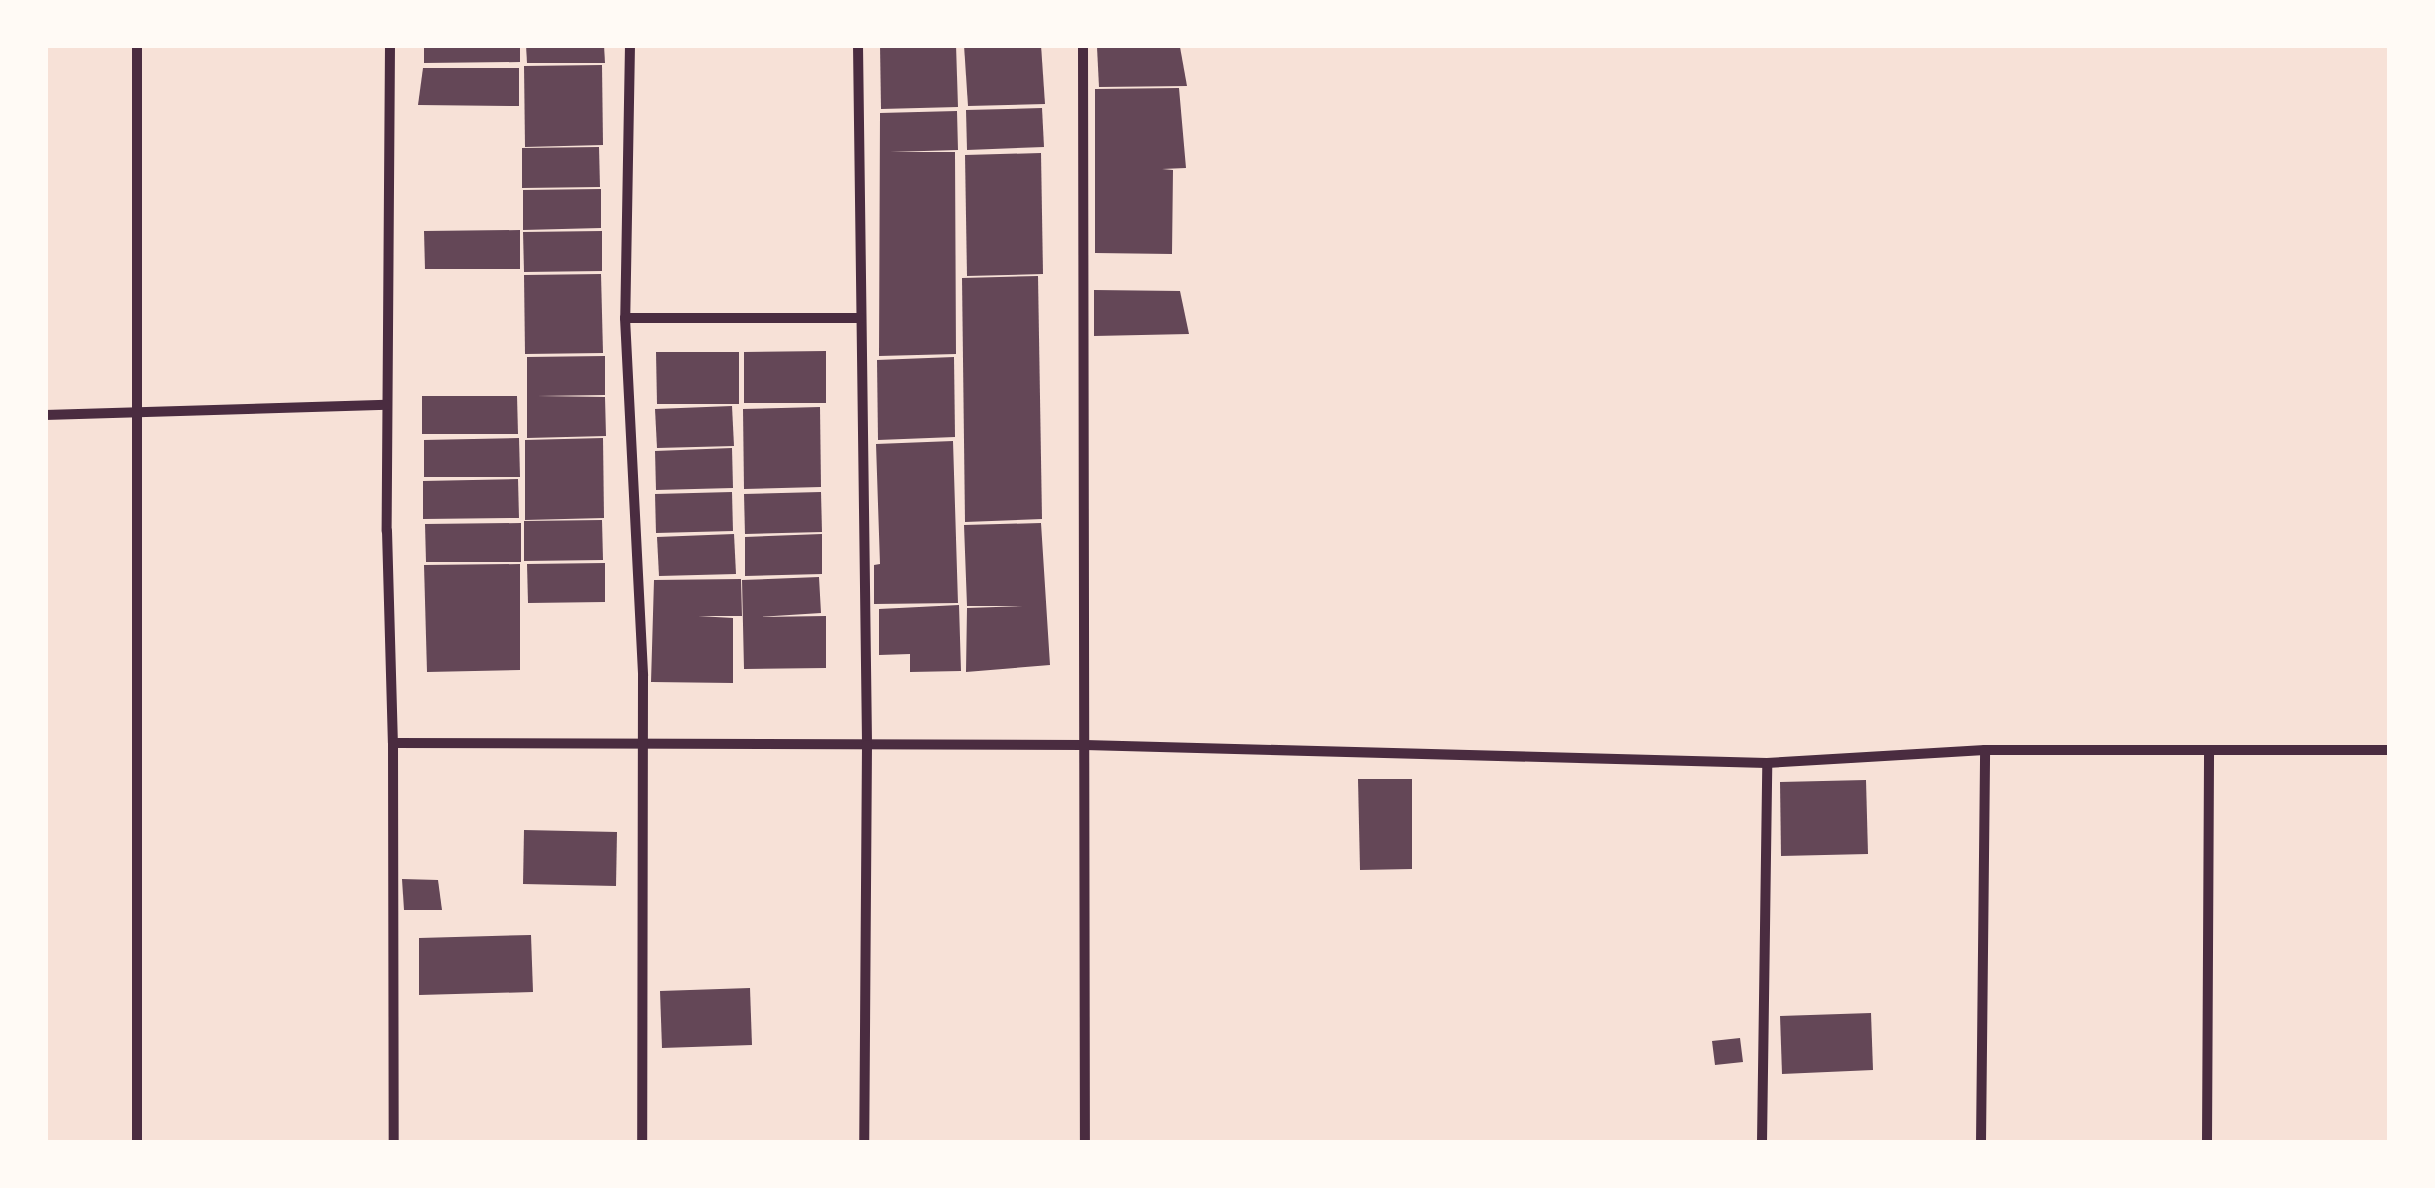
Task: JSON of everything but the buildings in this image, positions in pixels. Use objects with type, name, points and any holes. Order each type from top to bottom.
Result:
[{"type":"street","points":[[137,45],[137,1143]]},
{"type":"street","points":[[390,45],[387,405],[394,1143]]},
{"type":"street","points":[[630,45],[625,318],[643,744],[642,1143]]},
{"type":"street","points":[[858,45],[866,745],[864,1143]]},
{"type":"street","points":[[1083,45],[1085,1143]]},
{"type":"street","points":[[625,318],[861,318]]},
{"type":"street","points":[[45,415],[387,405]]},
{"type":"street","points":[[393,743],[1084,745],[1767,763],[1985,750],[2208,754],[2390,750]]},
{"type":"street","points":[[1981,1143],[1985,750]]},
{"type":"street","points":[[2207,1143],[2208,754]]},
{"type":"street","points":[[1762,1143],[1767,763]]}]
